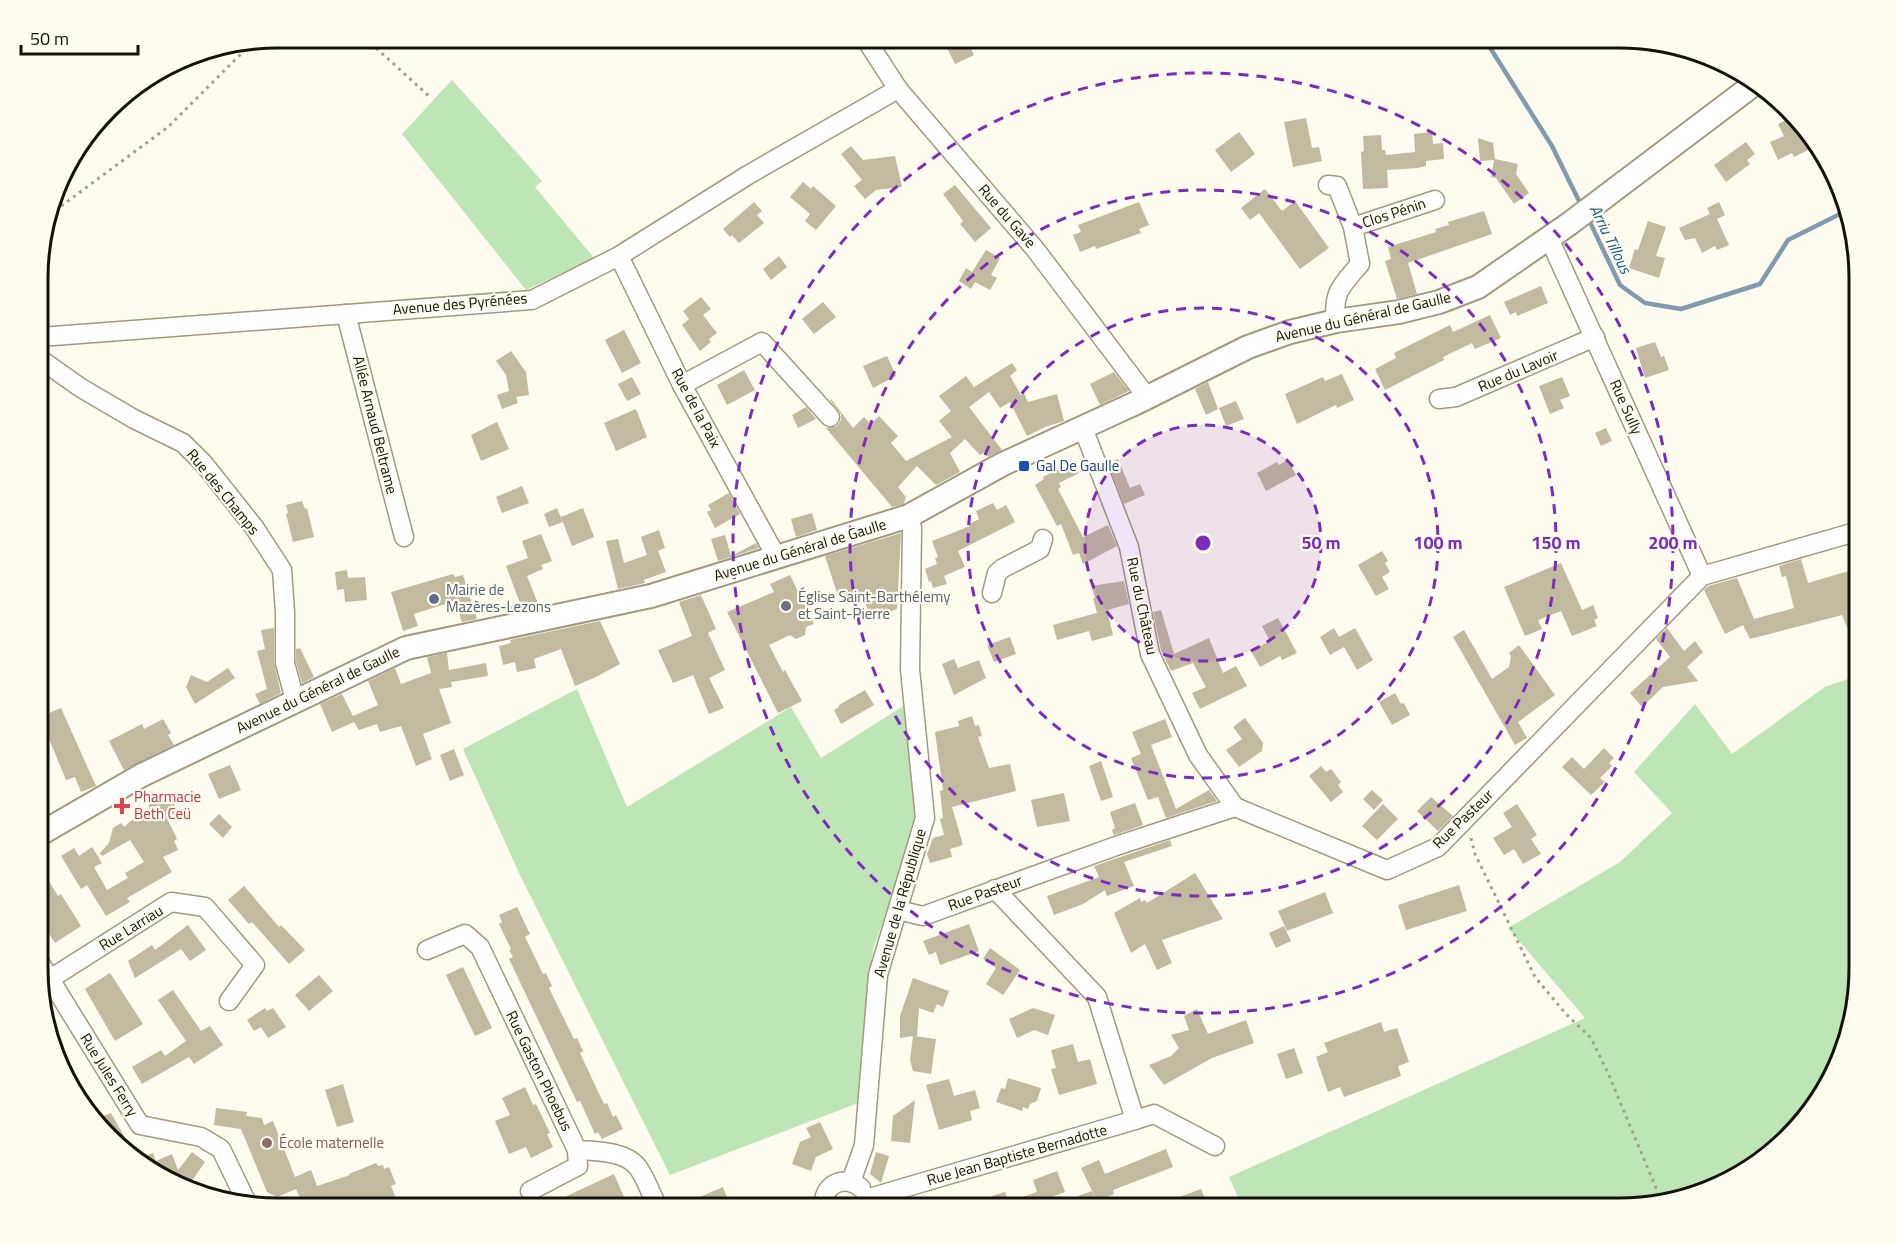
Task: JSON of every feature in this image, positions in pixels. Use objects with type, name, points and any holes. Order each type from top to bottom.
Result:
[{"type":"main road","name":"Avenue du Général de Gaulle","points":[[48,829],[142,775],[406,648],[651,596],[909,516],[1003,465],[1248,347],[1290,332],[1336,321],[1399,312],[1429,305],[1478,287],[1515,264],[1749,88]]},
{"type":"street","name":"Rue du Gave","points":[[871,48],[898,90],[1035,249],[1147,397]]},
{"type":"street","name":"Avenue des Pyrénées","points":[[48,336],[532,300],[620,256],[748,175],[898,90]]},
{"type":"street","name":"Clos Pénin","points":[[1328,185],[1337,186],[1353,226],[1360,264],[1338,291],[1334,309],[1336,321]]},
{"type":"street","name":"Clos Pénin","points":[[1353,226],[1436,200]]},
{"type":"street","name":"Rue Sully","points":[[1549,238],[1702,576]]},
{"type":"street","name":"Rue de la Paix","points":[[620,256],[682,386],[777,558]]},
{"type":"street","name":"Allée Arnaud Beltrame","points":[[346,314],[404,537]]},
{"type":"street","name":"Rue du Lavoir","points":[[1439,399],[1456,397],[1595,338]]},
{"type":"street","points":[[682,386],[762,342],[830,417]]},
{"type":"street","name":"Rue des Champs","points":[[48,365],[81,388],[134,419],[183,443],[204,464],[254,528],[282,570],[285,663],[295,700]]},
{"type":"street","name":"Rue du Château","points":[[1083,428],[1129,547],[1150,654],[1198,755],[1235,807]]},
{"type":"street","name":"Avenue de la République","points":[[851,1182],[864,1145],[878,975],[925,819],[909,669],[912,528],[909,516]]},
{"type":"street","name":"Rue Pasteur","points":[[898,910],[923,916],[1235,807],[1387,870],[1438,847],[1702,576],[1849,534]]},
{"type":"street","points":[[992,593],[997,573],[1040,549],[1042,539]]},
{"type":"street","points":[[995,889],[1097,997],[1135,1120]]},
{"type":"street","name":"Rue Larriau","points":[[50,979],[171,902],[188,903],[205,907],[255,965],[229,1001]]},
{"type":"street","name":"Rue Gaston Phoebus","points":[[427,950],[465,934],[480,947],[577,1150],[603,1152],[625,1158],[638,1167],[653,1198]]},
{"type":"street","name":"Rue Jules Ferry","points":[[48,976],[140,1125],[201,1137],[221,1149],[243,1195]]},
{"type":"street","name":"Rue Jean Baptiste Bernadotte","points":[[884,1198],[1154,1114],[1215,1146]]},
{"type":"street","points":[[530,1191],[578,1166],[577,1150]]},
{"type":"street","points":[[824,1198],[832,1185],[838,1182],[851,1182],[861,1188],[864,1198]]},
{"type":"path","points":[[376,48],[430,97]]},
{"type":"path","points":[[59,209],[168,127],[245,50]]},
{"type":"path","points":[[1465,819],[1475,854],[1534,977],[1591,1038],[1659,1195]]},
{"type":"green space","points":[[452,80],[542,181],[535,187],[594,258],[526,290],[402,134]]},
{"type":"green space","points":[[1849,679],[1849,983],[1841,1028],[1825,1070],[1810,1096],[1792,1120],[1771,1141],[1734,1167],[1693,1186],[1664,1194],[1634,1198],[1238,1198],[1229,1177],[1585,1018],[1508,928],[1620,862],[1672,813],[1634,772],[1695,704],[1732,754],[1825,687]]},
{"type":"green space","points":[[577,689],[627,807],[791,707],[821,758],[908,703],[922,817],[873,949],[861,1102],[670,1175],[519,873],[463,749]]},
{"type":"building","points":[[947,48],[971,48],[974,55],[955,64]]},
{"type":"building","points":[[1306,118],[1312,148],[1319,147],[1322,161],[1293,167],[1284,122]]},
{"type":"building","points":[[1786,120],[1808,150],[1794,157],[1792,153],[1778,160],[1770,142],[1784,136],[1778,124]]},
{"type":"building","points":[[1239,132],[1255,154],[1231,172],[1215,150]]},
{"type":"building","points":[[1432,132],[1433,144],[1443,143],[1444,159],[1426,161],[1426,166],[1417,168],[1387,170],[1388,188],[1363,189],[1361,152],[1364,151],[1363,136],[1381,135],[1382,150],[1385,150],[1386,155],[1415,152],[1414,134]]},
{"type":"building","points":[[1478,138],[1493,143],[1495,159],[1518,164],[1516,174],[1529,193],[1514,204],[1496,178],[1491,177],[1494,160],[1480,161]]},
{"type":"building","points":[[1746,142],[1755,154],[1747,160],[1750,164],[1726,182],[1714,165]]},
{"type":"building","points":[[851,146],[863,160],[895,156],[902,187],[876,190],[865,199],[854,186],[862,180],[841,154]]},
{"type":"building","points":[[803,182],[811,189],[813,186],[836,206],[816,230],[805,221],[810,214],[790,197]]},
{"type":"building","points":[[955,185],[991,228],[975,242],[960,224],[963,221],[943,194]]},
{"type":"building","points":[[1265,189],[1282,211],[1295,201],[1329,248],[1300,269],[1259,213],[1250,220],[1241,208]]},
{"type":"building","points":[[754,202],[762,211],[757,215],[764,223],[739,243],[723,229]]},
{"type":"building","points":[[1139,202],[1149,225],[1139,229],[1141,233],[1096,249],[1095,246],[1080,252],[1073,235],[1081,232],[1078,225]]},
{"type":"building","points":[[1719,202],[1725,215],[1717,219],[1729,245],[1717,250],[1715,246],[1702,253],[1695,238],[1685,240],[1679,228],[1710,214],[1707,208]]},
{"type":"building","points":[[1484,211],[1492,234],[1408,263],[1417,294],[1397,299],[1385,261],[1391,259],[1388,247],[1436,232],[1435,229],[1449,225],[1448,222]]},
{"type":"building","points":[[1648,221],[1666,227],[1656,256],[1665,258],[1659,278],[1629,268]]},
{"type":"building","points":[[986,250],[1000,258],[991,275],[997,278],[990,290],[975,282],[971,289],[959,281],[966,268],[972,272]]},
{"type":"building","points":[[779,256],[787,267],[771,280],[763,269]]},
{"type":"building","points":[[1541,286],[1548,303],[1517,316],[1516,312],[1510,315],[1504,302]]},
{"type":"building","points":[[701,297],[711,309],[703,315],[717,333],[709,339],[711,342],[700,351],[682,325],[689,319],[683,311]]},
{"type":"building","points":[[823,302],[836,317],[814,334],[802,319]]},
{"type":"building","points":[[1490,315],[1501,338],[1475,349],[1472,343],[1385,390],[1375,369],[1396,358],[1394,353],[1450,325],[1453,332]]},
{"type":"building","points":[[624,330],[641,363],[622,373],[605,340]]},
{"type":"building","points":[[1655,342],[1669,370],[1645,378],[1636,348]]},
{"type":"building","points":[[511,351],[526,372],[529,395],[516,397],[518,403],[502,409],[497,395],[509,391],[506,375],[496,361]]},
{"type":"building","points":[[887,356],[896,376],[873,388],[863,366]]},
{"type":"building","points":[[1012,363],[1017,370],[1010,376],[1021,395],[1024,393],[1028,402],[1057,394],[1064,421],[1027,436],[1010,402],[1000,408],[989,392],[969,407],[1002,450],[988,457],[985,452],[980,455],[965,439],[950,453],[960,472],[936,485],[917,466],[898,487],[906,497],[904,504],[892,507],[826,428],[837,426],[841,420],[841,414],[831,399],[853,428],[864,417],[871,424],[879,416],[898,436],[891,443],[906,461],[952,437],[939,421],[951,411],[939,396],[966,376],[974,387]]},
{"type":"building","points":[[744,370],[755,390],[727,405],[717,385]]},
{"type":"building","points":[[1114,372],[1129,391],[1100,405],[1090,384]]},
{"type":"building","points":[[1342,374],[1354,400],[1337,408],[1336,405],[1297,424],[1285,394],[1323,377],[1325,381]]},
{"type":"building","points":[[632,377],[641,394],[627,401],[618,384]]},
{"type":"building","points":[[1562,377],[1570,396],[1560,400],[1564,408],[1550,414],[1539,386]]},
{"type":"building","points":[[1208,382],[1218,409],[1206,415],[1195,389]]},
{"type":"building","points":[[1236,401],[1244,419],[1226,426],[1219,408]]},
{"type":"building","points":[[806,407],[816,419],[798,428],[792,415]]},
{"type":"building","points":[[636,409],[647,437],[616,451],[604,423]]},
{"type":"building","points":[[497,422],[509,449],[481,461],[471,435]]},
{"type":"building","points":[[1606,428],[1612,441],[1601,446],[1595,433]]},
{"type":"building","points":[[1118,459],[1130,488],[1140,484],[1145,495],[1124,504],[1108,463]]},
{"type":"building","points":[[1287,460],[1296,475],[1266,491],[1257,473],[1277,462],[1279,465]]},
{"type":"building","points":[[1073,462],[1079,473],[1059,483],[1061,487],[1058,489],[1083,537],[1108,525],[1117,546],[1083,564],[1079,553],[1073,555],[1061,524],[1057,526],[1035,485],[1044,479],[1043,477]]},
{"type":"building","points":[[522,486],[529,503],[502,513],[496,497]]},
{"type":"building","points":[[729,493],[740,514],[715,528],[707,512],[711,510],[708,505]]},
{"type":"building","points":[[302,501],[305,509],[307,508],[314,537],[293,542],[286,505]]},
{"type":"building","points":[[993,503],[997,510],[1006,505],[1015,522],[958,551],[965,567],[944,576],[947,584],[933,588],[925,569],[937,564],[935,558],[938,557],[932,541],[970,526],[969,524],[979,519],[976,511]]},
{"type":"building","points":[[557,508],[563,522],[549,527],[544,514]]},
{"type":"building","points":[[583,508],[594,537],[572,546],[561,517]]},
{"type":"building","points":[[812,513],[817,530],[796,537],[791,519]]},
{"type":"building","points":[[659,530],[665,548],[658,551],[666,572],[644,580],[645,583],[618,589],[606,541],[618,539],[624,563],[647,555],[641,537]]},
{"type":"building","points":[[901,533],[897,609],[870,618],[864,598],[848,603],[845,594],[838,596],[825,556]]},
{"type":"building","points":[[541,534],[552,561],[541,565],[543,569],[527,576],[539,606],[506,613],[505,609],[520,603],[506,566],[528,558],[522,541]]},
{"type":"building","points":[[725,535],[731,556],[756,543],[759,548],[718,561],[711,539]]},
{"type":"building","points":[[1382,551],[1388,561],[1385,563],[1390,572],[1382,577],[1389,589],[1376,596],[1358,565]]},
{"type":"building","points":[[1801,559],[1808,583],[1849,571],[1849,632],[1842,615],[1750,639],[1743,625],[1725,634],[1704,590],[1708,586],[1737,578],[1754,619],[1794,608],[1786,576],[1782,577],[1779,566]]},
{"type":"building","points":[[1561,563],[1582,610],[1593,605],[1598,618],[1594,620],[1597,626],[1572,636],[1561,611],[1538,620],[1542,629],[1525,636],[1504,587]]},
{"type":"building","points":[[347,570],[348,578],[365,577],[367,600],[345,602],[344,589],[337,590],[335,572]]},
{"type":"building","points":[[453,574],[455,577],[463,575],[477,619],[462,622],[455,601],[414,614],[418,626],[403,631],[391,592]]},
{"type":"building","points":[[790,575],[814,624],[806,627],[805,635],[796,639],[790,635],[769,645],[802,701],[778,713],[727,612],[774,592],[770,584]]},
{"type":"building","points":[[1124,581],[1129,604],[1097,613],[1091,586]]},
{"type":"building","points":[[701,595],[716,629],[708,633],[725,670],[709,678],[724,708],[709,714],[693,675],[673,683],[658,650],[692,636],[679,602]]},
{"type":"building","points":[[1107,610],[1113,635],[1092,641],[1089,631],[1057,640],[1053,625]]},
{"type":"building","points":[[1161,610],[1174,654],[1209,638],[1223,673],[1236,666],[1247,686],[1200,709],[1192,693],[1206,687],[1193,663],[1171,671],[1161,650],[1153,612]]},
{"type":"building","points":[[1278,618],[1297,653],[1282,660],[1280,656],[1260,667],[1251,651],[1270,641],[1262,626]]},
{"type":"building","points":[[600,621],[620,664],[596,677],[575,686],[561,649],[534,659],[536,668],[517,672],[515,662],[503,665],[499,646],[511,643],[510,640]]},
{"type":"building","points":[[274,628],[274,663],[281,693],[260,704],[255,694],[267,689],[257,651],[265,649],[261,630]]},
{"type":"building","points":[[1334,628],[1339,637],[1355,628],[1373,660],[1357,670],[1344,647],[1330,655],[1320,637]]},
{"type":"building","points":[[1667,628],[1684,651],[1695,641],[1703,652],[1687,667],[1698,681],[1663,687],[1642,707],[1630,693],[1670,657],[1656,639]]},
{"type":"building","points":[[1464,630],[1492,679],[1509,667],[1511,656],[1509,653],[1519,645],[1555,695],[1518,722],[1527,738],[1515,745],[1453,637]]},
{"type":"building","points":[[1010,637],[1016,654],[994,662],[987,645]]},
{"type":"building","points":[[300,648],[314,677],[302,683],[296,662],[296,649]]},
{"type":"building","points":[[447,653],[449,670],[486,663],[488,676],[451,682],[452,687],[439,689],[451,723],[423,734],[432,759],[416,766],[401,726],[380,732],[377,724],[359,730],[354,722],[332,732],[320,704],[342,694],[353,716],[378,705],[368,681],[395,668],[401,684],[431,673],[427,657]]},
{"type":"building","points":[[954,659],[958,668],[979,660],[986,678],[954,695],[942,664]]},
{"type":"building","points":[[228,668],[235,678],[195,704],[186,687],[191,675],[207,682]]},
{"type":"building","points":[[865,690],[874,705],[841,724],[834,710]]},
{"type":"building","points":[[1395,693],[1401,704],[1404,703],[1410,715],[1392,725],[1379,702]]},
{"type":"building","points":[[61,708],[96,786],[81,792],[75,777],[66,780],[48,736],[48,714]]},
{"type":"building","points":[[972,716],[975,726],[979,725],[982,736],[978,737],[989,768],[1010,764],[1016,791],[952,807],[963,845],[950,849],[952,857],[930,863],[927,854],[933,838],[944,835],[940,819],[943,818],[940,791],[943,790],[935,732],[959,726],[958,721]]},
{"type":"building","points":[[1245,718],[1263,743],[1262,751],[1239,767],[1226,750],[1242,739],[1233,727]]},
{"type":"building","points":[[163,719],[171,733],[168,735],[174,745],[124,770],[109,741],[142,724],[144,729]]},
{"type":"building","points":[[1165,719],[1172,737],[1151,745],[1176,809],[1209,790],[1217,801],[1166,818],[1158,797],[1148,800],[1131,758],[1141,754],[1132,732]]},
{"type":"building","points":[[1604,748],[1614,758],[1609,763],[1612,766],[1600,778],[1605,782],[1591,795],[1562,767],[1572,757],[1584,769]]},
{"type":"building","points":[[454,749],[464,775],[450,781],[440,755]]},
{"type":"building","points":[[1101,761],[1113,797],[1101,801],[1089,766]]},
{"type":"building","points":[[230,765],[241,790],[219,799],[208,774]]},
{"type":"building","points":[[1321,766],[1326,772],[1331,769],[1341,782],[1338,785],[1343,792],[1331,802],[1309,776]]},
{"type":"building","points":[[1372,790],[1383,800],[1374,810],[1363,799]]},
{"type":"building","points":[[1064,793],[1070,821],[1037,827],[1031,800]]},
{"type":"building","points":[[167,794],[178,811],[165,819],[167,818],[177,839],[174,841],[178,850],[163,857],[172,872],[127,898],[130,902],[106,916],[87,885],[81,889],[61,856],[74,848],[79,856],[92,847],[102,863],[94,867],[107,890],[128,878],[125,873],[144,862],[130,840],[102,856],[100,853],[109,843],[113,828],[121,823],[124,827],[132,820],[156,819],[148,805]]},
{"type":"building","points":[[1431,797],[1453,816],[1438,831],[1417,811]]},
{"type":"building","points":[[1135,803],[1143,825],[1114,835],[1112,830],[1115,828],[1110,812]]},
{"type":"building","points":[[1383,804],[1398,819],[1377,840],[1362,826]]},
{"type":"building","points":[[1517,804],[1537,835],[1531,839],[1541,854],[1523,864],[1514,849],[1504,855],[1493,838],[1512,827],[1503,813]]},
{"type":"building","points":[[219,814],[232,827],[223,838],[209,824]]},
{"type":"building","points":[[1170,840],[1172,846],[1124,862],[1134,886],[1107,896],[1105,890],[1083,904],[1054,915],[1047,896],[1099,877],[1094,866]]},
{"type":"building","points":[[1195,873],[1223,919],[1162,940],[1172,963],[1157,970],[1145,944],[1131,953],[1114,913],[1140,898],[1141,902],[1145,900],[1147,903]]},
{"type":"building","points":[[48,880],[58,896],[61,894],[81,926],[55,943],[48,932]]},
{"type":"building","points":[[1459,885],[1467,911],[1406,930],[1398,905]]},
{"type":"building","points":[[244,886],[279,927],[281,925],[305,950],[289,964],[252,922],[249,924],[228,900]]},
{"type":"building","points":[[1325,892],[1333,913],[1287,931],[1278,911]]},
{"type":"building","points":[[517,907],[530,934],[525,937],[543,974],[546,973],[552,986],[549,988],[574,1039],[577,1038],[583,1051],[580,1053],[604,1104],[607,1103],[613,1117],[616,1115],[623,1129],[602,1139],[598,1132],[595,1134],[580,1101],[577,1102],[509,959],[513,957],[499,924],[502,922],[499,915]]},
{"type":"building","points":[[969,924],[979,951],[940,965],[936,952],[929,955],[923,941]]},
{"type":"building","points":[[188,925],[206,950],[190,961],[181,949],[135,978],[128,961],[152,945],[155,950]]},
{"type":"building","points":[[1284,926],[1291,941],[1276,948],[1269,933]]},
{"type":"building","points":[[990,948],[1020,970],[1003,995],[986,984],[996,968],[983,959]]},
{"type":"building","points":[[463,967],[492,1028],[475,1036],[446,975]]},
{"type":"building","points":[[110,973],[143,1024],[115,1041],[85,989]]},
{"type":"building","points":[[319,975],[333,991],[309,1011],[295,995]]},
{"type":"building","points":[[913,978],[949,991],[943,1007],[937,1004],[933,1013],[919,1008],[917,1036],[914,1036],[936,1039],[931,1074],[913,1071],[910,1060],[913,1036],[900,1038],[900,1016]]},
{"type":"building","points":[[173,990],[201,1031],[210,1026],[223,1045],[194,1064],[189,1057],[142,1084],[132,1067],[161,1050],[165,1056],[186,1041],[158,1000]]},
{"type":"building","points":[[265,1008],[267,1011],[273,1008],[286,1027],[268,1038],[261,1027],[254,1031],[247,1020]]},
{"type":"building","points":[[1033,1008],[1055,1015],[1048,1035],[1034,1030],[1017,1038],[1009,1019]]},
{"type":"building","points":[[1197,1009],[1208,1034],[1246,1020],[1254,1043],[1212,1058],[1164,1085],[1149,1065],[1171,1056],[1179,1048],[1171,1035],[1189,1030],[1184,1016]]},
{"type":"building","points":[[1381,1022],[1384,1032],[1397,1028],[1409,1062],[1398,1066],[1401,1076],[1344,1097],[1340,1087],[1328,1092],[1316,1057],[1328,1052],[1324,1043]]},
{"type":"building","points":[[1073,1044],[1078,1062],[1090,1059],[1097,1084],[1059,1095],[1051,1069],[1056,1068],[1051,1050]]},
{"type":"building","points":[[1294,1048],[1303,1073],[1286,1079],[1277,1054]]},
{"type":"building","points":[[1008,1078],[1041,1088],[1037,1101],[1030,1104],[1028,1109],[1023,1107],[1022,1111],[996,1102],[1001,1088],[1005,1089]]},
{"type":"building","points":[[949,1079],[954,1096],[975,1090],[980,1108],[970,1111],[972,1120],[939,1130],[926,1085]]},
{"type":"building","points":[[343,1084],[354,1122],[337,1127],[325,1090]]},
{"type":"building","points":[[525,1087],[550,1133],[547,1134],[553,1147],[531,1158],[526,1147],[509,1154],[495,1121],[510,1115],[502,1098]]},
{"type":"building","points":[[915,1100],[910,1143],[891,1141],[893,1116]]},
{"type":"building","points":[[216,1108],[247,1112],[246,1116],[262,1118],[264,1125],[273,1121],[295,1177],[311,1170],[317,1186],[376,1163],[378,1166],[383,1165],[384,1169],[389,1167],[396,1184],[391,1186],[396,1198],[300,1198],[296,1189],[277,1197],[267,1192],[241,1129],[214,1125]]},
{"type":"building","points":[[111,1113],[127,1142],[115,1131],[102,1116]]},
{"type":"building","points":[[820,1122],[833,1149],[816,1157],[811,1171],[792,1164],[800,1142],[811,1137],[806,1128]]},
{"type":"building","points":[[1166,1149],[1173,1167],[1113,1190],[1114,1194],[1104,1198],[1096,1198],[1081,1168],[1099,1160],[1105,1174]]},
{"type":"building","points":[[192,1152],[205,1162],[192,1181],[146,1156],[153,1153],[156,1161],[172,1154],[178,1170]]},
{"type":"building","points":[[876,1152],[889,1156],[881,1183],[870,1174]]},
{"type":"building","points":[[1057,1171],[1065,1192],[1049,1198],[1020,1198],[1037,1192],[1033,1180]]},
{"type":"building","points":[[614,1174],[624,1197],[622,1198],[562,1198]]},
{"type":"building","points":[[723,1187],[727,1198],[697,1198]]},
{"type":"building","points":[[1201,1189],[1205,1198],[1176,1198]]},
{"type":"building","points":[[1092,1191],[1095,1198],[1079,1198],[1078,1196]]},
{"type":"building","points":[[1005,1192],[1007,1198],[993,1198],[992,1196]]},
{"type":"waterway","name":"Arriu Tillous","points":[[1490,48],[1552,146],[1581,205]]},
{"type":"waterway","name":"Arriu Tillous","points":[[1588,218],[1620,285],[1645,303],[1681,309],[1760,284],[1788,240],[1840,214]]},
{"type":"place","name":"Gal De Gaulle","points":[[1024,466]]},
{"type":"place","name":"Mairie de Mazères-Lezons","points":[[434,599]]},
{"type":"place","name":"Église Saint-Barthélemy et Saint-Pierre","points":[[786,606]]},
{"type":"place","name":"Pharmacie Beth Ceü","points":[[122,806]]},
{"type":"place","name":"École maternelle","points":[[267,1143]]}]
